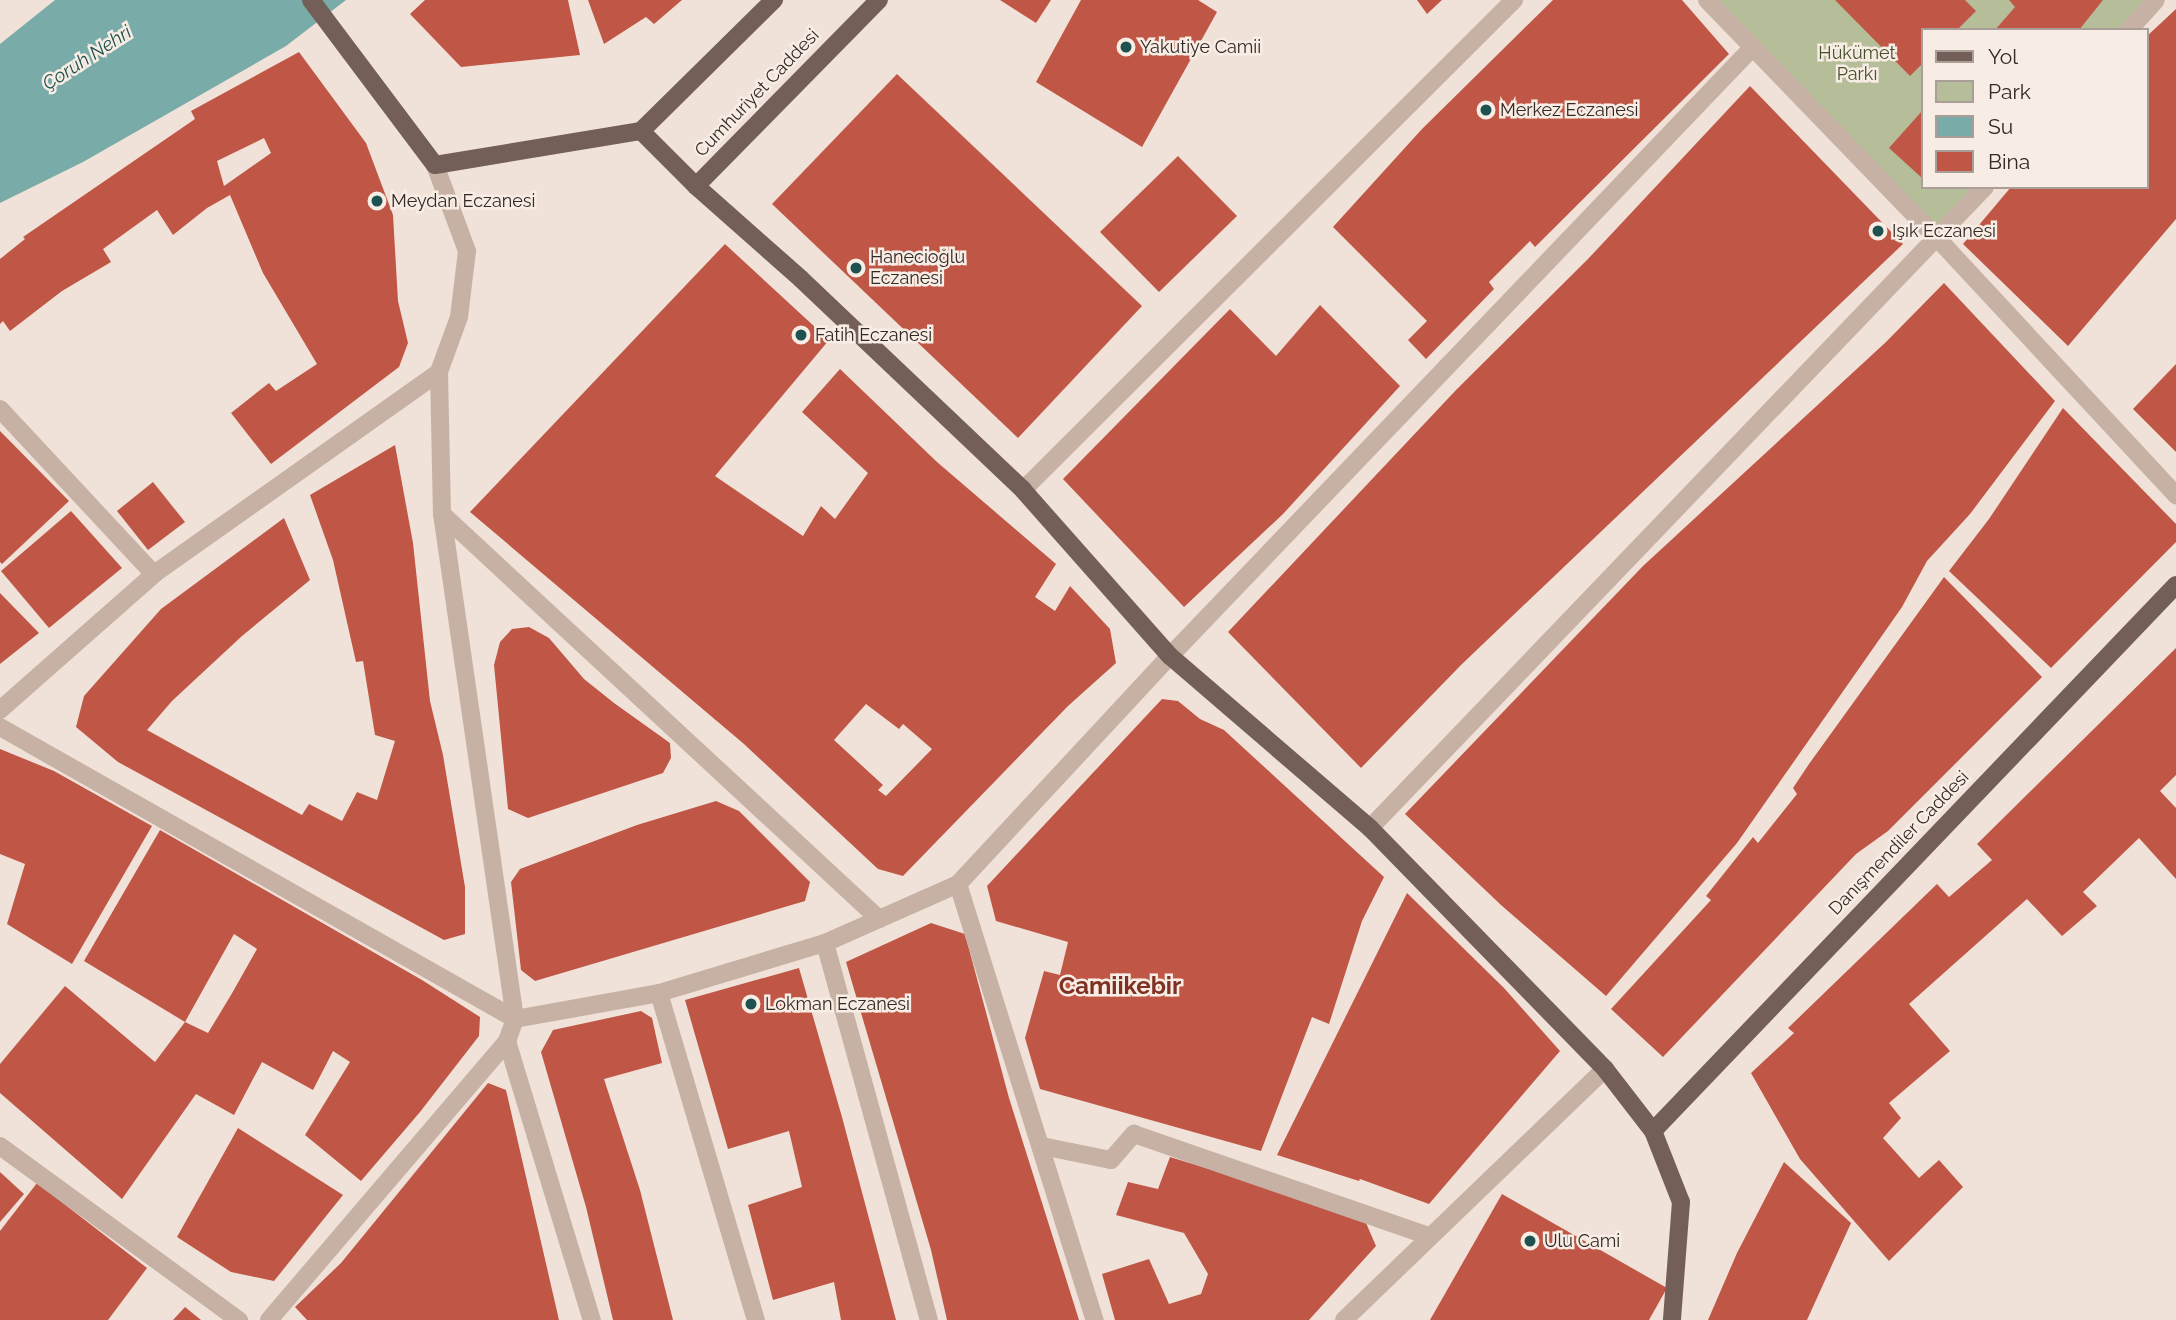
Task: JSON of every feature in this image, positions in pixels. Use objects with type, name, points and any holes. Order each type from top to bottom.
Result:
[{"type":"main road","points":[[311,0],[435,165],[641,131],[774,0]]},
{"type":"main road","name":"Cumhuriyet Caddesi","points":[[696,186],[879,0]]},
{"type":"main road","points":[[641,131],[696,186],[801,279],[1023,490],[1170,656],[1370,828],[1605,1069],[1653,1131],[1681,1202],[1672,1320]]},
{"type":"main road","name":"Danışmendiler Caddesi","points":[[1653,1131],[2176,585]]},
{"type":"street","points":[[1023,490],[1514,0]]},
{"type":"street","points":[[1707,0],[1938,239],[2176,495]]},
{"type":"street","points":[[2131,28],[2156,0]]},
{"type":"street","points":[[0,727],[515,1019],[659,993],[825,943],[958,884],[1170,656],[1752,48]]},
{"type":"street","points":[[269,1320],[507,1041],[515,1019],[442,514],[439,372],[459,317],[467,251],[435,165]]},
{"type":"street","points":[[1370,828],[1983,189]]},
{"type":"street","points":[[0,710],[154,574],[439,372]]},
{"type":"street","points":[[0,409],[154,574]]},
{"type":"street","points":[[442,514],[879,919]]},
{"type":"street","points":[[958,884],[1095,1320]]},
{"type":"street","points":[[825,943],[929,1320]]},
{"type":"street","points":[[659,993],[756,1320]]},
{"type":"street","points":[[507,1041],[592,1320]]},
{"type":"street","points":[[1344,1320],[1428,1236],[1605,1069]]},
{"type":"street","points":[[1042,1146],[1111,1160],[1134,1134],[1428,1236]]},
{"type":"street","points":[[0,1146],[239,1320]]},
{"type":"green space","name":"Hükümet Parkı","points":[[1707,0],[2156,0],[2131,28],[1920,28],[1920,189],[1983,189],[1938,239]]},
{"type":"water","name":"Çoruh Nehri","points":[[55,0],[346,0],[286,46],[83,162],[0,203],[0,44]]},
{"type":"building","points":[[425,0],[568,0],[580,55],[461,67],[410,14]]},
{"type":"building","points":[[588,0],[682,0],[654,24],[646,17],[604,44]]},
{"type":"building","points":[[1000,0],[1051,0],[1036,23]]},
{"type":"building","name":"Yakutiye Camii","points":[[1081,0],[1198,0],[1217,12],[1142,147],[1036,82]]},
{"type":"building","points":[[1417,0],[1442,0],[1427,14]]},
{"type":"building","points":[[1553,0],[1682,0],[1729,54],[1535,247],[1530,241],[1489,282],[1494,289],[1426,359],[1408,340],[1427,321],[1333,227],[1422,129]]},
{"type":"building","points":[[1835,0],[1965,0],[1976,11],[1959,28],[1920,28],[1920,66],[1910,76]]},
{"type":"building","points":[[2009,0],[2103,0],[2081,28],[1997,28],[2015,7]]},
{"type":"building","points":[[2176,9],[2176,219],[2068,346],[1963,244],[2009,189],[2148,189],[2148,35]]},
{"type":"building","points":[[299,52],[366,143],[393,215],[398,301],[408,343],[399,367],[271,464],[231,413],[269,383],[276,391],[317,364],[263,273],[230,195],[207,208],[173,235],[157,210],[103,249],[111,262],[62,291],[10,331],[3,321],[0,324],[0,259],[25,239],[23,237],[195,119],[191,111]],"holes":[[[264,138],[271,153],[224,186],[217,161]]]},
{"type":"building","points":[[897,74],[1142,306],[1018,438],[772,204]]},
{"type":"building","points":[[1750,86],[1903,244],[1461,665],[1361,768],[1228,632],[1457,389],[1588,259]]},
{"type":"building","points":[[1920,113],[1920,176],[1889,148]]},
{"type":"building","points":[[1178,156],[1237,216],[1159,292],[1100,232]]},
{"type":"building","points":[[725,244],[829,340],[715,476],[803,536],[821,506],[835,519],[868,473],[802,412],[840,369],[937,462],[1056,564],[1035,597],[1055,611],[1070,586],[1110,629],[1116,663],[1068,706],[903,876],[878,869],[744,744],[470,512]],"holes":[[[866,704],[899,729],[903,724],[932,749],[886,796],[878,790],[883,785],[834,740]]]},
{"type":"building","points":[[1944,283],[2055,401],[1970,514],[1927,561],[1902,607],[1737,843],[1606,996],[1501,905],[1405,814],[1643,566],[1886,342]]},
{"type":"building","points":[[1320,305],[1400,386],[1283,514],[1184,607],[1063,479],[1230,309],[1276,356]]},
{"type":"building","points":[[2176,364],[2176,452],[2133,409]]},
{"type":"building","points":[[2063,408],[2176,524],[2176,542],[2051,668],[1949,571],[1989,519]]},
{"type":"building","points":[[0,431],[69,501],[2,564],[0,562]]},
{"type":"building","points":[[395,445],[413,543],[430,701],[443,755],[465,887],[465,934],[444,940],[118,762],[76,727],[84,696],[161,609],[284,518],[310,580],[242,636],[172,701],[147,730],[302,815],[309,804],[342,821],[357,792],[377,800],[395,741],[375,735],[363,661],[356,662],[333,560],[310,495]]},
{"type":"building","points":[[153,482],[185,522],[148,550],[117,511]]},
{"type":"building","points":[[71,511],[122,568],[49,628],[1,571]]},
{"type":"building","points":[[1944,577],[2042,677],[1888,831],[1856,854],[1663,1057],[1611,1009],[1711,900],[1706,896],[1753,837],[1758,843],[1797,794],[1793,788],[1809,764]]},
{"type":"building","points":[[0,593],[39,633],[0,664]]},
{"type":"building","points":[[529,627],[549,638],[584,679],[670,743],[671,758],[663,773],[528,818],[508,809],[494,665],[500,642],[512,629]]},
{"type":"building","points":[[2176,648],[2176,775],[2160,791],[2176,808],[2176,879],[2139,838],[2083,892],[2097,906],[2062,936],[2027,899],[1909,1004],[1950,1051],[1889,1103],[1901,1118],[1883,1138],[1919,1178],[1939,1160],[1963,1187],[1889,1261],[1800,1159],[1751,1073],[1794,1033],[1788,1028],[1937,884],[1949,897],[1992,860],[1977,844]]},
{"type":"building","points":[[1162,699],[1178,701],[1200,719],[1224,730],[1384,877],[1362,921],[1329,1024],[1312,1017],[1261,1151],[1040,1089],[1025,1038],[1044,971],[1060,975],[1068,942],[996,921],[987,886]]},
{"type":"building","points":[[0,749],[54,771],[152,826],[72,964],[7,924],[25,864],[0,854]]},
{"type":"building","points":[[716,801],[739,811],[810,882],[805,901],[535,981],[521,970],[511,882],[520,869],[637,825]]},
{"type":"building","points":[[160,830],[422,980],[480,1017],[479,1036],[420,1112],[361,1181],[305,1135],[350,1062],[333,1051],[313,1090],[262,1062],[234,1115],[196,1094],[122,1199],[0,1093],[0,1064],[65,986],[155,1062],[185,1022],[84,961]],"holes":[[[234,934],[257,949],[208,1033],[185,1022]]]},
{"type":"building","points":[[1407,893],[1504,988],[1560,1051],[1429,1204],[1360,1179],[1359,1181],[1277,1155]]},
{"type":"building","points":[[931,923],[965,934],[1009,1098],[1079,1320],[947,1320],[931,1250],[846,962]]},
{"type":"building","points":[[799,968],[896,1320],[841,1320],[834,1282],[773,1300],[748,1205],[802,1187],[789,1131],[728,1149],[685,1000]]},
{"type":"building","points":[[641,1011],[652,1018],[662,1063],[604,1079],[640,1190],[673,1320],[613,1320],[586,1207],[541,1052],[553,1030]]},
{"type":"building","points":[[488,1083],[506,1090],[559,1320],[307,1320],[295,1307],[341,1263]]},
{"type":"building","points":[[238,1128],[343,1195],[274,1281],[231,1272],[177,1237]]},
{"type":"building","points":[[1170,1157],[1363,1216],[1376,1246],[1309,1320],[1115,1320],[1102,1274],[1149,1259],[1169,1304],[1201,1294],[1208,1274],[1184,1233],[1116,1215],[1128,1182],[1158,1189]]},
{"type":"building","points":[[1784,1162],[1851,1223],[1807,1320],[1708,1320],[1737,1253]]},
{"type":"building","points":[[0,1172],[24,1194],[0,1222]]},
{"type":"building","points":[[37,1183],[147,1268],[108,1320],[0,1320],[0,1231]]},
{"type":"building","name":"Ulu Cami","points":[[1502,1194],[1667,1288],[1649,1320],[1430,1320]]},
{"type":"building","points":[[185,1307],[201,1320],[173,1320]]},
{"type":"place","name":"Yakutiye Camii","points":[[1126,47]]},
{"type":"place","name":"Merkez Eczanesi","points":[[1486,110]]},
{"type":"place","name":"Meydan Eczanesi","points":[[377,201]]},
{"type":"place","name":"Işık Eczanesi","points":[[1878,231]]},
{"type":"place","name":"Hanecioğlu Eczanesi","points":[[856,268]]},
{"type":"place","name":"Fatih Eczanesi","points":[[801,335]]},
{"type":"place","name":"Lokman Eczanesi","points":[[751,1004]]},
{"type":"place","name":"Ulu Cami","points":[[1530,1241]]},
{"type":"district","name":"Camiikebir","points":[[1120,986]]}]
